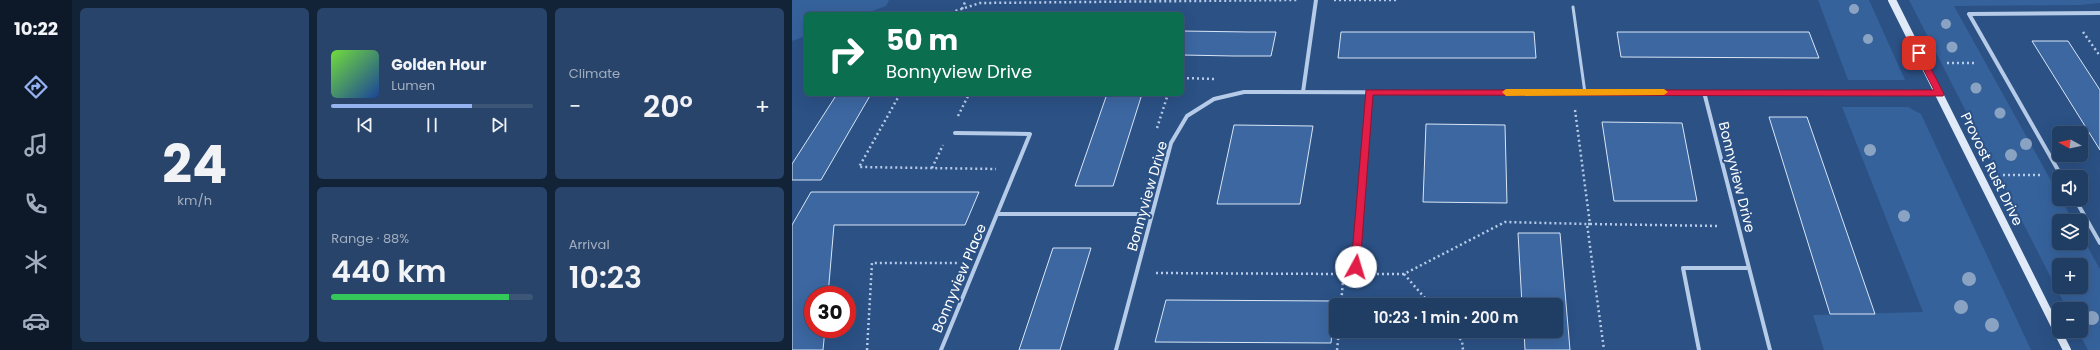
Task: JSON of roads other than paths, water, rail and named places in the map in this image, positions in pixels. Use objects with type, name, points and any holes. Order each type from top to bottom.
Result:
[{"type":"street","points":[[1303,92],[1316,0]]},
{"type":"street","name":"Provost Rust Drive","points":[[1892,0],[2067,350]]},
{"type":"street","points":[[2059,170],[1969,14],[2100,13]]},
{"type":"street","name":"Bonnyview Drive","points":[[1116,350],[1171,143],[1187,116],[1214,99],[1244,92],[1704,92],[1940,94]]},
{"type":"street","points":[[1356,267],[1369,92]]},
{"type":"street","name":"Bonnyview Drive","points":[[1704,92],[1770,350]]},
{"type":"street","name":"Bonnyview Place","points":[[941,350],[1030,134],[955,133]]},
{"type":"street","points":[[2079,206],[2100,243]]},
{"type":"street","name":"Bonnyview Place","points":[[998,214],[1152,214]]},
{"type":"street","points":[[1699,350],[1683,268],[1748,268]]},
{"type":"lane","points":[[1573,7],[1585,93]]}]
